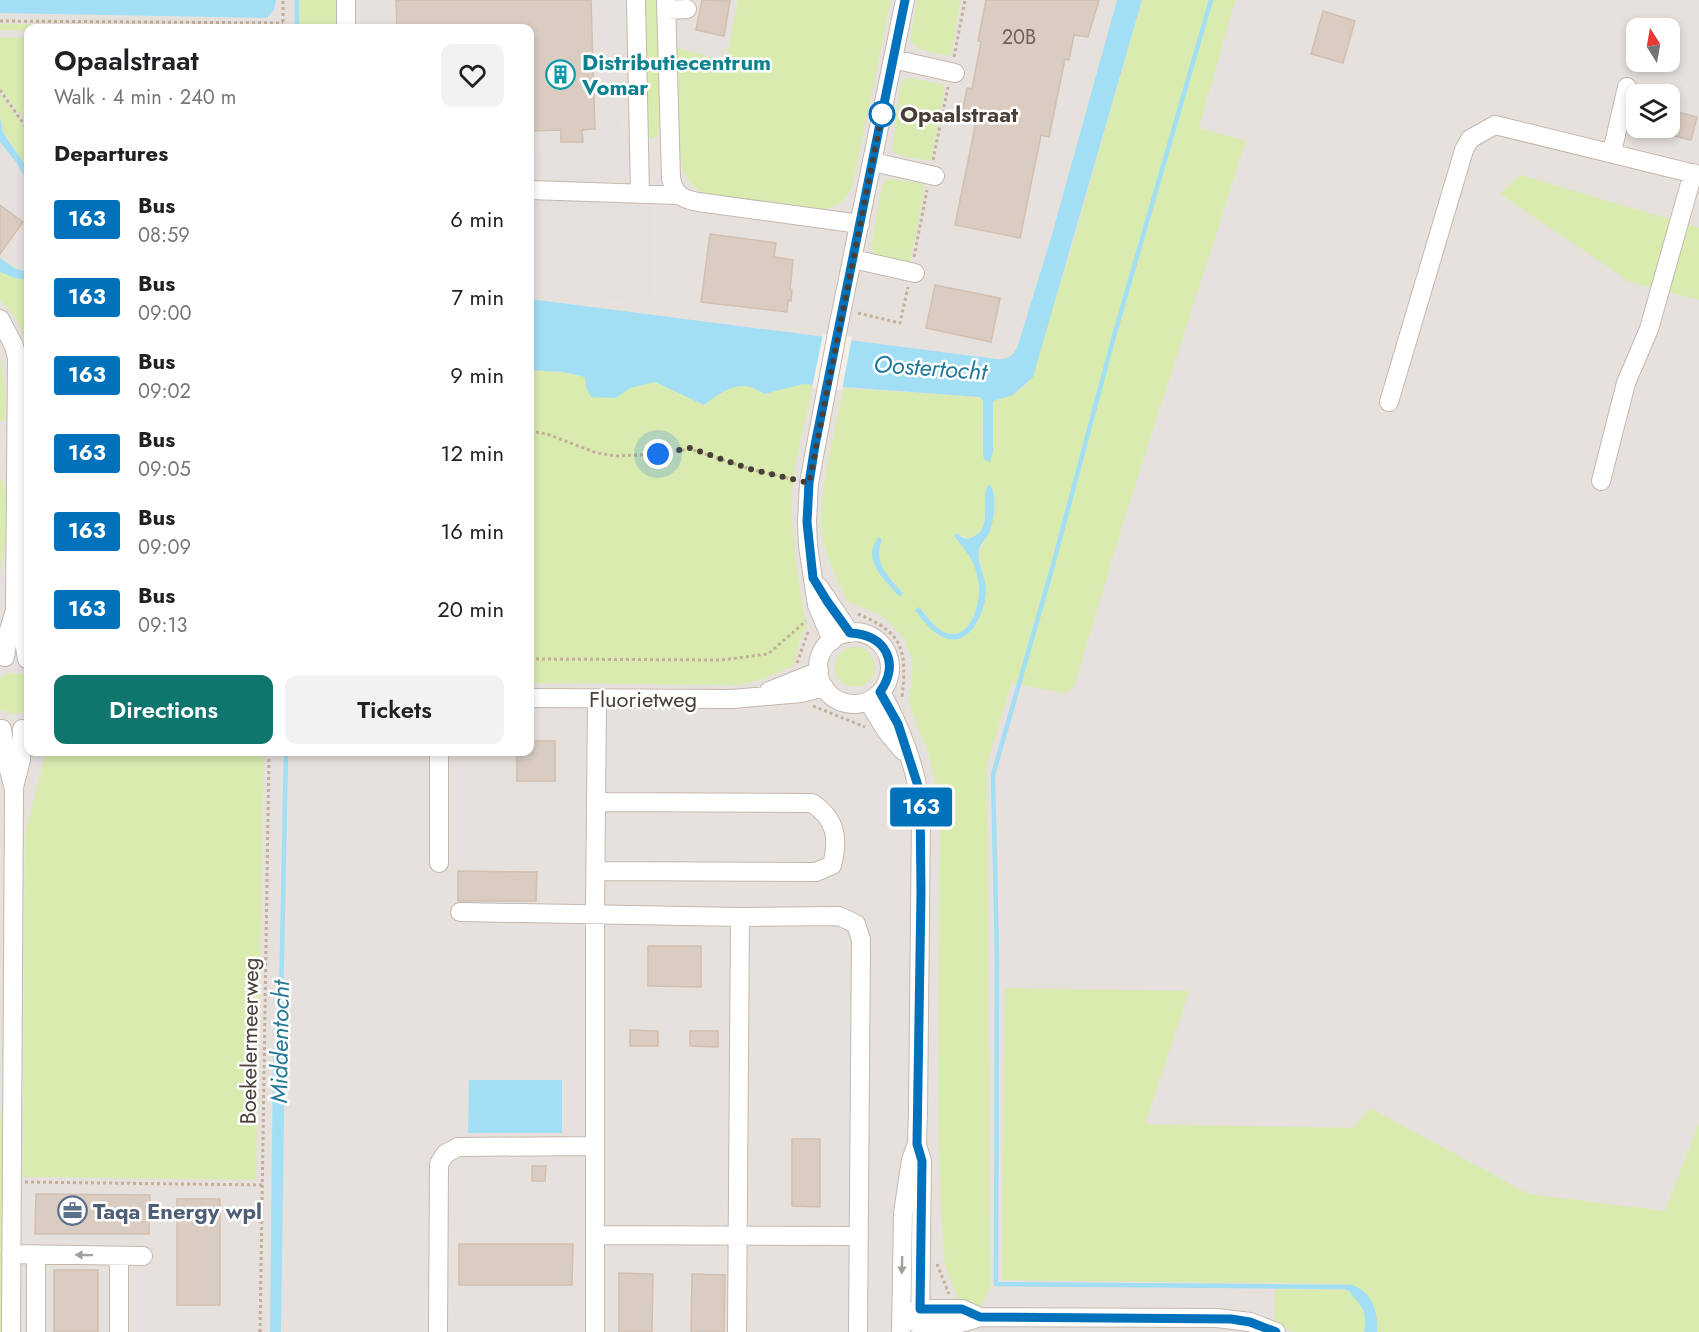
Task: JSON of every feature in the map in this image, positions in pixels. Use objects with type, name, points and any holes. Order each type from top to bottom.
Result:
[{"type":"street","points":[[346,0],[346,24]]},
{"type":"street","points":[[636,0],[640,194]]},
{"type":"street","points":[[832,641],[817,605],[807,540],[809,483],[838,327],[905,0]]},
{"type":"street","points":[[678,195],[673,188],[671,178],[666,5],[687,9]]},
{"type":"street","points":[[893,59],[955,72]]},
{"type":"street","points":[[1612,152],[1626,91]]},
{"type":"street","points":[[1389,402],[1464,150],[1470,138],[1495,125],[1696,174],[1649,329],[1626,382],[1601,482]]},
{"type":"street","points":[[873,162],[935,176]]},
{"type":"street","points":[[534,190],[678,195],[698,202],[860,224]]},
{"type":"street","points":[[853,259],[915,273]]},
{"type":"street","points":[[0,319],[14,346],[23,372],[8,463],[15,610],[24,640]]},
{"type":"street","points":[[813,578],[850,633]]},
{"type":"street","points":[[15,610],[3,658],[15,656],[24,658]]},
{"type":"street","points":[[850,633],[861,633],[880,643],[890,662],[887,683],[874,697],[851,704],[829,694],[821,679],[823,651],[832,641],[850,633]]},
{"type":"street","name":"Fluorietweg","points":[[534,698],[732,699],[756,696],[797,678],[821,679]]},
{"type":"street","points":[[874,697],[886,732],[909,759],[919,789],[921,817],[917,1144],[922,1161],[920,1322]]},
{"type":"street","points":[[595,1332],[597,699]]},
{"type":"street","points":[[14,789],[1,728],[14,731],[24,728]]},
{"type":"street","points":[[11,1332],[12,1182],[6,1087],[7,886],[14,789],[24,736]]},
{"type":"street","points":[[439,756],[439,863]]},
{"type":"street","points":[[596,871],[816,872],[832,865],[837,847],[832,826],[825,812],[812,803],[597,802]]},
{"type":"street","points":[[460,912],[740,917],[839,915],[856,924],[861,940],[858,1332]]},
{"type":"street","points":[[737,1332],[740,917]]},
{"type":"street","points":[[917,1144],[911,1160],[903,1213],[901,1324],[920,1322],[961,1324],[980,1317],[1068,1325],[1231,1319],[1250,1322],[1276,1332]]},
{"type":"street","points":[[438,1332],[439,1164],[445,1154],[459,1147],[595,1146]]},
{"type":"street","points":[[595,1235],[858,1236]]},
{"type":"street","points":[[11,1254],[143,1256]]},
{"type":"street","points":[[36,1255],[36,1332]]},
{"type":"street","points":[[119,1256],[119,1332]]},
{"type":"path","points":[[0,21],[283,23],[283,0]]},
{"type":"path","points":[[0,90],[24,124]]},
{"type":"path","points":[[534,432],[547,434],[597,453],[617,456],[658,454],[690,448],[750,469],[809,483]]},
{"type":"path","points":[[854,612],[876,622],[896,639],[905,660],[902,702]]},
{"type":"path","points":[[534,659],[722,660],[768,654],[810,617]]},
{"type":"path","points":[[795,670],[812,622]]},
{"type":"path","points":[[803,702],[868,729]]},
{"type":"path","name":"Boekelermeerweg","points":[[260,1332],[269,756]]},
{"type":"path","points":[[12,1182],[263,1185]]},
{"type":"shaded area","points":[[0,0],[1699,0],[1699,1332],[0,1332]]},
{"type":"shaded area","points":[[607,119],[621,119],[623,174],[595,175],[594,186],[534,183],[534,149],[607,152]]},
{"type":"shaded area","points":[[534,199],[652,206],[653,302],[534,295]]},
{"type":"green space","points":[[295,0],[336,0],[337,24],[295,24]]},
{"type":"green space","points":[[645,0],[657,0],[660,126],[657,137],[649,139]]},
{"type":"green space","points":[[738,0],[891,0],[852,187],[844,199],[834,206],[824,209],[702,193],[690,182],[684,171],[681,161],[677,48],[726,61]]},
{"type":"green space","points":[[917,0],[961,0],[951,56],[923,50],[913,44],[910,39]]},
{"type":"green space","points":[[1142,0],[1235,0],[1199,128],[1246,141],[1123,523],[1074,687],[1064,693],[1012,683],[987,764],[990,1288],[981,1307],[961,1306],[945,1266],[941,1209],[938,1116],[940,832],[936,785],[928,752],[909,704],[913,662],[904,637],[882,616],[847,601],[823,540],[821,524],[824,486],[844,388],[980,397],[983,401],[982,443],[993,440],[993,401],[1013,395],[1028,384],[1072,247]],"holes":[[[986,487],[993,488],[994,510],[990,532],[979,551],[983,575],[981,610],[969,633],[958,638],[944,637],[938,635],[919,607],[935,625],[946,633],[955,634],[962,631],[972,619],[979,593],[975,567],[954,536],[956,533],[969,539],[981,530],[985,517]],[[879,537],[882,540],[879,548],[881,563],[903,593],[900,596],[875,568]]]},
{"type":"green space","points":[[0,24],[24,24],[24,31],[0,30]]},
{"type":"green space","points":[[0,37],[24,38],[24,120],[0,88]]},
{"type":"green space","points":[[911,78],[945,85],[931,161],[901,156],[892,151],[900,88],[905,79]]},
{"type":"green space","points":[[0,94],[24,127],[24,163],[1,128]]},
{"type":"green space","points":[[1521,175],[1699,228],[1699,300],[1630,282],[1500,194]]},
{"type":"green space","points":[[887,180],[925,184],[910,264],[877,256],[871,248],[882,186]]},
{"type":"green space","points":[[0,272],[24,279],[24,338],[15,316],[0,300]]},
{"type":"green space","points":[[0,357],[5,388],[5,421],[0,421]]},
{"type":"green space","points":[[534,370],[563,372],[586,377],[586,387],[616,398],[630,388],[655,382],[704,405],[726,390],[740,386],[748,386],[764,394],[803,384],[813,385],[798,453],[792,494],[796,561],[807,628],[802,634],[793,666],[760,680],[737,685],[534,683]]},
{"type":"green space","points":[[0,477],[4,485],[7,510],[0,575]]},
{"type":"green space","points":[[855,647],[863,648],[869,653],[874,659],[874,675],[869,681],[863,686],[855,687],[847,686],[841,681],[836,675],[835,667],[836,659],[841,653],[847,648]]},
{"type":"green space","points":[[8,673],[24,676],[24,711],[11,714],[0,709],[0,677]]},
{"type":"green space","points":[[45,756],[264,756],[256,1180],[23,1177],[25,834]]},
{"type":"green space","points":[[1005,988],[1189,991],[1145,1124],[1353,1128],[1370,1108],[1529,1194],[1665,1211],[1699,1123],[1699,1332],[1377,1332],[1376,1317],[1371,1302],[1361,1290],[1347,1284],[1002,1280]]},
{"type":"green space","points":[[0,1111],[4,1127],[2,1332],[0,1332]]},
{"type":"green space","points":[[1275,1289],[1348,1290],[1364,1314],[1364,1332],[1293,1332],[1274,1322]]},
{"type":"water","points":[[0,0],[276,0],[274,10],[267,18],[0,13]]},
{"type":"water","name":"Oostertocht","points":[[1117,0],[1142,0],[1033,377],[1013,395],[993,401],[993,452],[990,462],[983,456],[983,401],[980,397],[803,384],[764,394],[748,386],[740,386],[726,390],[704,405],[655,382],[630,388],[616,398],[591,397],[586,387],[585,377],[563,372],[534,370],[534,300],[1004,359],[1015,352],[1018,345],[1051,238]]},
{"type":"water","points":[[0,118],[3,132],[24,164],[24,176],[16,162],[0,142]]},
{"type":"water","points":[[0,258],[24,271],[24,279],[15,278],[0,272]]},
{"type":"water","points":[[988,485],[994,495],[994,509],[989,533],[978,554],[986,590],[983,608],[968,634],[960,639],[951,639],[933,631],[915,610],[919,607],[934,625],[946,633],[962,632],[968,626],[976,611],[979,586],[969,555],[954,536],[956,533],[968,539],[979,533],[983,527]]},
{"type":"water","points":[[879,537],[882,540],[879,548],[881,563],[903,593],[900,597],[882,576],[873,561],[874,545]]},
{"type":"water","points":[[285,1047],[281,1332],[270,1332],[273,1048]]},
{"type":"water","points":[[469,1080],[562,1080],[562,1133],[468,1133]]},
{"type":"water","points":[[1347,1284],[1355,1286],[1368,1295],[1377,1316],[1377,1332],[1364,1332],[1365,1322],[1362,1308]]},
{"type":"pier","points":[[823,334],[852,337],[842,390],[812,388]]},
{"type":"building","name":"Distributiecentrum Vomar","points":[[396,0],[591,0],[595,129],[582,130],[583,142],[561,142],[561,130],[534,131],[534,24],[397,24]]},
{"type":"building","points":[[702,0],[730,1],[724,36],[696,30]]},
{"type":"building","points":[[986,0],[1099,0],[1088,37],[1074,35],[1069,60],[1065,59],[1049,137],[1041,135],[1020,238],[955,225],[976,122],[961,119],[967,88],[972,89]]},
{"type":"building","points":[[1323,11],[1355,21],[1343,63],[1311,54]]},
{"type":"building","points":[[1680,113],[1697,117],[1691,140],[1680,137]]},
{"type":"building","points":[[0,205],[23,222],[0,254]]},
{"type":"building","points":[[710,234],[776,243],[774,257],[793,260],[791,301],[788,300],[787,312],[701,302]]},
{"type":"building","points":[[935,285],[1000,298],[991,342],[926,328]]},
{"type":"building","points":[[534,741],[555,741],[555,781],[517,781],[517,756],[534,756]]},
{"type":"building","points":[[458,871],[537,872],[536,901],[458,901]]},
{"type":"building","points":[[648,946],[701,946],[701,987],[648,986]]},
{"type":"building","points":[[630,1030],[658,1031],[658,1046],[630,1046]]},
{"type":"building","points":[[690,1031],[718,1031],[718,1047],[690,1046]]},
{"type":"building","points":[[792,1139],[820,1139],[820,1207],[792,1206]]},
{"type":"building","points":[[532,1166],[546,1166],[545,1181],[532,1181]]},
{"type":"building","points":[[36,1194],[150,1195],[149,1234],[35,1234]]},
{"type":"building","points":[[177,1199],[220,1199],[220,1305],[177,1305]]},
{"type":"building","points":[[459,1244],[573,1244],[572,1285],[459,1285]]},
{"type":"building","points":[[54,1270],[98,1270],[98,1332],[54,1332]]},
{"type":"building","points":[[619,1273],[653,1274],[652,1332],[619,1332]]},
{"type":"building","points":[[692,1274],[725,1275],[724,1332],[691,1332]]},
{"type":"waterway","name":"Middentocht","points":[[297,0],[297,24]]},
{"type":"waterway","points":[[1211,0],[1114,336],[1053,565],[993,775],[997,958],[996,1284],[1345,1287],[1353,1290]]},
{"type":"waterway","name":"Middentocht","points":[[280,1052],[286,756]]},
{"type":"bus line","name":"163","points":[[905,0],[815,445],[809,483],[807,522],[813,578],[850,633],[861,633],[871,637],[880,643],[886,652],[890,662],[890,673],[887,683],[880,692],[898,724],[919,789],[921,817],[920,1033],[917,1144],[922,1161],[920,1309],[962,1309],[980,1317],[1231,1319],[1250,1322],[1276,1332]]},
{"type":"place","name":"Distributiecentrum Vomar","points":[[561,75]]},
{"type":"place","name":"Opaalstraat","points":[[882,114]]},
{"type":"place","name":"Taqa Energy wpl","points":[[72,1211]]},
{"type":"route","points":[[658,454],[690,448],[750,469],[809,483],[838,327],[882,114]]}]
